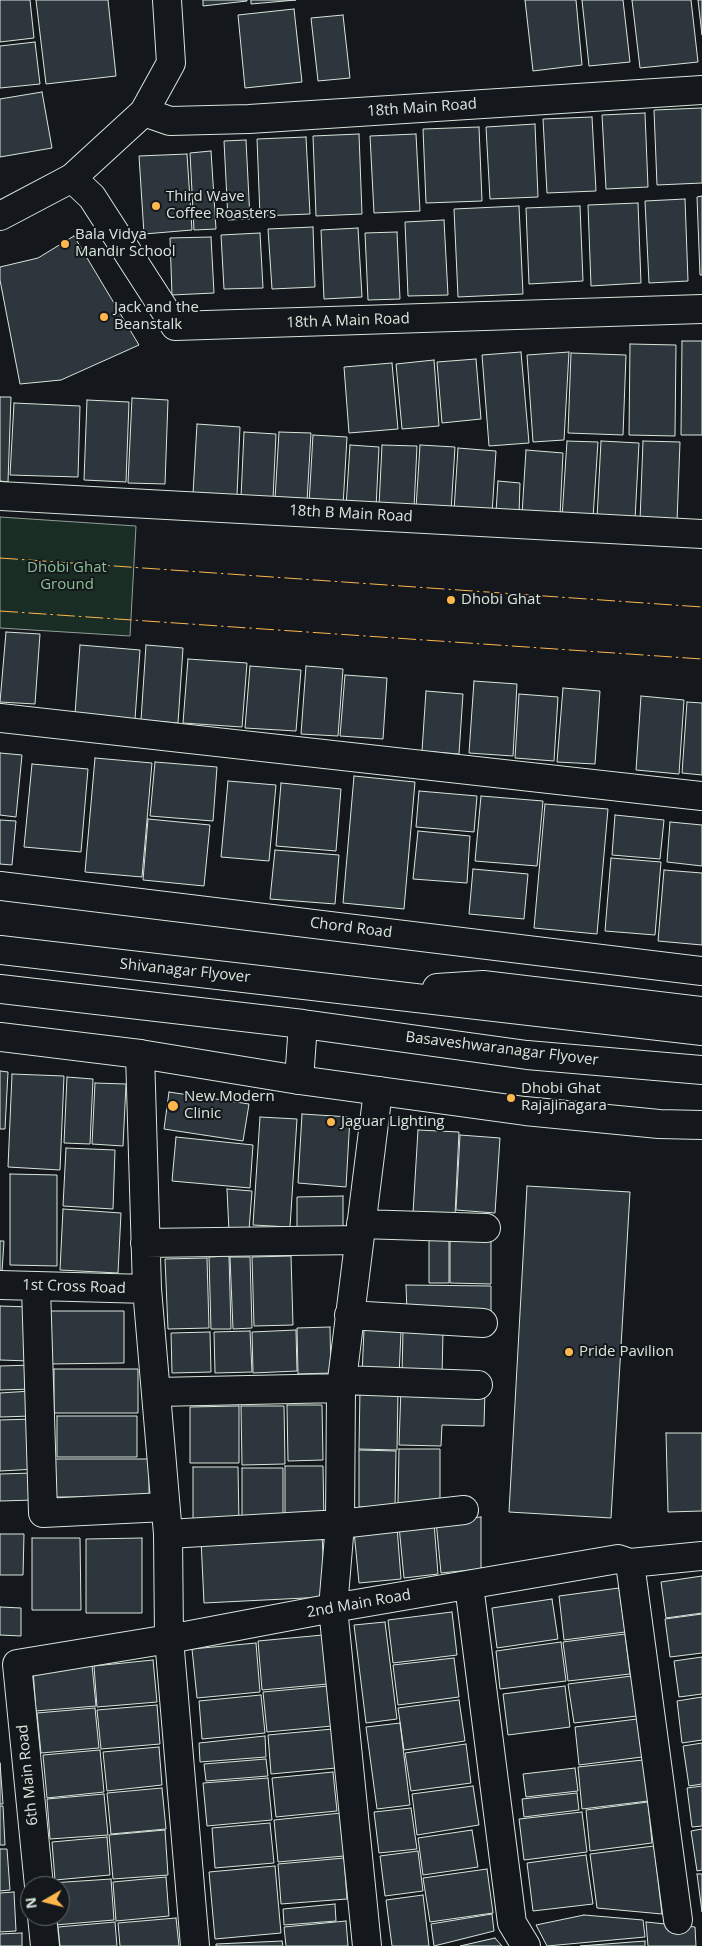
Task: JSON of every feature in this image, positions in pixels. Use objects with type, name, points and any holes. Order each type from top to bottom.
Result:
[{"type":"street","points":[[0,216],[72,178],[144,112],[171,63],[167,0]]},
{"type":"street","name":"18th Main Road","points":[[144,112],[170,121],[249,119],[702,90]]},
{"type":"street","name":"18th A Main Road","points":[[72,178],[92,197],[175,326],[702,309]]},
{"type":"street","name":"18th B Main Road","points":[[0,496],[702,534]]},
{"type":"street","points":[[0,718],[702,796]]},
{"type":"street","name":"Chord Road","points":[[0,886],[702,971]]},
{"type":"street","name":"Shivanagar Flyover","points":[[0,950],[370,992]]},
{"type":"street","points":[[370,992],[483,985],[702,1011]]},
{"type":"street","points":[[0,989],[303,1024],[298,1080]]},
{"type":"street","points":[[370,992],[702,1031]]},
{"type":"street","name":"Basaveshwaranagar Flyover","points":[[303,1024],[527,1055],[702,1070]]},
{"type":"street","points":[[0,1037],[140,1054],[298,1080],[525,1111],[659,1124],[702,1125]]},
{"type":"street","points":[[140,1054],[147,1289],[157,1392],[164,1507],[168,1534],[169,1640],[195,1946]]},
{"type":"street","points":[[367,1946],[333,1608],[340,1524],[341,1384],[378,1091]]},
{"type":"street","points":[[145,1243],[360,1232],[486,1228]]},
{"type":"street","name":"1st Cross Road","points":[[0,1285],[147,1289]]},
{"type":"street","points":[[36,1287],[43,1513],[164,1507]]},
{"type":"street","points":[[349,1314],[483,1322]]},
{"type":"street","points":[[157,1392],[341,1384],[478,1385]]},
{"type":"street","points":[[168,1534],[340,1524],[464,1510]]},
{"type":"street","name":"2nd Main Road","points":[[17,1664],[169,1640],[333,1608],[618,1559],[630,1563],[702,1556]]},
{"type":"street","points":[[630,1563],[678,1920]]},
{"type":"street","points":[[469,1585],[512,1923],[526,1946]]},
{"type":"street","name":"6th Main Road","points":[[17,1664],[38,1876]]},
{"type":"street","points":[[43,1926],[45,1946]]},
{"type":"green space","name":"Dhobi Ghat Ground","points":[[0,517],[136,526],[130,636],[0,628]]},
{"type":"building","points":[[0,0],[30,0],[34,38],[0,42]]},
{"type":"building","points":[[36,0],[108,0],[116,76],[46,84]]},
{"type":"building","points":[[203,0],[247,0],[247,1],[203,6]]},
{"type":"building","points":[[251,0],[296,0],[251,4]]},
{"type":"building","points":[[525,0],[576,0],[582,65],[533,71]]},
{"type":"building","points":[[582,0],[623,0],[630,62],[589,66]]},
{"type":"building","points":[[632,0],[691,0],[698,62],[640,68]]},
{"type":"building","points":[[698,0],[702,0],[702,35]]},
{"type":"building","points":[[294,9],[302,82],[245,88],[238,15]]},
{"type":"building","points":[[343,15],[350,78],[318,81],[311,18]]},
{"type":"building","points":[[35,42],[40,84],[0,88],[0,46]]},
{"type":"building","points":[[42,92],[52,148],[0,157],[0,99]]},
{"type":"building","points":[[702,108],[702,183],[657,185],[654,110]]},
{"type":"building","points":[[645,113],[648,187],[606,189],[602,115]]},
{"type":"building","points":[[592,117],[596,191],[547,193],[543,119]]},
{"type":"building","points":[[535,124],[538,197],[490,199],[486,127]]},
{"type":"building","points":[[479,127],[482,201],[426,203],[423,129]]},
{"type":"building","points":[[359,134],[362,214],[316,216],[313,136]]},
{"type":"building","points":[[416,134],[420,211],[374,213],[370,136]]},
{"type":"building","points":[[306,137],[310,214],[260,216],[257,139]]},
{"type":"building","points":[[246,140],[250,219],[228,220],[224,141]]},
{"type":"building","points":[[211,151],[216,229],[194,230],[190,153]]},
{"type":"building","points":[[187,154],[192,230],[144,234],[139,156]]},
{"type":"building","points":[[702,196],[702,275],[700,275],[697,197]]},
{"type":"building","points":[[685,199],[688,281],[649,283],[645,201]]},
{"type":"building","points":[[638,203],[641,283],[591,286],[588,205]]},
{"type":"building","points":[[519,206],[523,294],[458,297],[454,209]]},
{"type":"building","points":[[580,206],[583,281],[529,284],[526,208]]},
{"type":"building","points":[[444,220],[448,295],[408,296],[405,222]]},
{"type":"building","points":[[313,227],[315,287],[272,289],[268,229]]},
{"type":"building","points":[[358,228],[362,297],[324,299],[321,230]]},
{"type":"building","points":[[397,232],[400,299],[368,300],[365,233]]},
{"type":"building","points":[[260,233],[263,288],[224,289],[221,235]]},
{"type":"building","points":[[74,236],[139,345],[61,380],[20,384],[0,280],[0,267],[38,258]]},
{"type":"building","points":[[211,237],[214,293],[172,295],[170,238]]},
{"type":"building","points":[[682,341],[702,341],[702,435],[681,435]]},
{"type":"building","points":[[630,344],[676,345],[675,436],[629,435]]},
{"type":"building","points":[[521,352],[529,443],[489,446],[482,355]]},
{"type":"building","points":[[569,352],[564,440],[533,442],[527,355]]},
{"type":"building","points":[[571,353],[626,355],[623,435],[568,433]]},
{"type":"building","points":[[476,359],[481,419],[442,423],[437,362]]},
{"type":"building","points":[[434,360],[439,426],[402,429],[396,364]]},
{"type":"building","points":[[392,363],[398,429],[349,433],[344,367]]},
{"type":"building","points":[[0,397],[11,397],[8,482],[0,481]]},
{"type":"building","points":[[132,398],[168,400],[165,484],[128,483]]},
{"type":"building","points":[[87,400],[129,402],[126,482],[84,480]]},
{"type":"building","points":[[14,403],[80,406],[78,477],[10,475]]},
{"type":"building","points":[[197,424],[240,427],[237,496],[193,494]]},
{"type":"building","points":[[244,432],[276,434],[273,499],[241,497]]},
{"type":"building","points":[[279,432],[311,433],[307,501],[275,499]]},
{"type":"building","points":[[313,435],[347,437],[343,506],[309,504]]},
{"type":"building","points":[[567,441],[598,442],[593,518],[562,517]]},
{"type":"building","points":[[601,441],[639,443],[635,520],[597,518]]},
{"type":"building","points":[[643,441],[680,442],[677,522],[640,521]]},
{"type":"building","points":[[350,445],[379,447],[376,508],[346,507]]},
{"type":"building","points":[[382,445],[417,446],[414,508],[379,506]]},
{"type":"building","points":[[420,445],[455,447],[451,511],[416,508]]},
{"type":"building","points":[[458,448],[496,451],[492,514],[454,511]]},
{"type":"building","points":[[526,450],[563,453],[560,516],[522,514]]},
{"type":"building","points":[[498,481],[520,483],[519,514],[496,512]]},
{"type":"building","points":[[6,632],[40,634],[35,704],[0,702]]},
{"type":"building","points":[[80,645],[140,650],[135,719],[75,714]]},
{"type":"building","points":[[146,645],[183,648],[178,723],[141,720]]},
{"type":"building","points":[[188,659],[247,663],[242,727],[183,723]]},
{"type":"building","points":[[250,666],[301,670],[296,731],[245,728]]},
{"type":"building","points":[[306,666],[343,669],[338,736],[301,734]]},
{"type":"building","points":[[345,675],[387,678],[383,739],[340,736]]},
{"type":"building","points":[[474,681],[517,684],[513,756],[469,753]]},
{"type":"building","points":[[563,688],[600,691],[595,764],[557,762]]},
{"type":"building","points":[[426,691],[463,694],[459,754],[422,751]]},
{"type":"building","points":[[519,694],[558,697],[554,761],[515,758]]},
{"type":"building","points":[[641,696],[684,700],[679,774],[636,770]]},
{"type":"building","points":[[687,702],[702,703],[702,775],[682,773]]},
{"type":"building","points":[[0,753],[22,755],[16,817],[0,815]]},
{"type":"building","points":[[95,758],[152,763],[142,877],[85,872]]},
{"type":"building","points":[[155,762],[217,767],[213,821],[150,816]]},
{"type":"building","points":[[32,764],[88,769],[81,852],[24,847]]},
{"type":"building","points":[[354,776],[415,782],[404,909],[343,903]]},
{"type":"building","points":[[228,781],[276,785],[269,861],[221,857]]},
{"type":"building","points":[[281,783],[341,789],[336,851],[276,846]]},
{"type":"building","points":[[419,791],[477,796],[474,832],[416,827]]},
{"type":"building","points":[[481,796],[543,801],[537,866],[475,861]]},
{"type":"building","points":[[545,804],[608,809],[597,934],[534,928]]},
{"type":"building","points":[[615,815],[664,820],[660,859],[612,855]]},
{"type":"building","points":[[148,819],[210,825],[204,886],[143,880]]},
{"type":"building","points":[[0,820],[16,821],[12,865],[0,864]]},
{"type":"building","points":[[670,822],[702,825],[702,866],[667,862]]},
{"type":"building","points":[[418,831],[470,836],[467,883],[413,879]]},
{"type":"building","points":[[275,850],[339,855],[335,904],[270,899]]},
{"type":"building","points":[[611,858],[661,862],[655,935],[605,931]]},
{"type":"building","points":[[473,869],[528,874],[524,919],[469,914]]},
{"type":"building","points":[[664,870],[702,873],[702,945],[658,941]]},
{"type":"building","points":[[0,1071],[8,1072],[5,1129],[0,1129]]},
{"type":"building","points":[[12,1074],[64,1076],[60,1170],[8,1167]]},
{"type":"building","points":[[67,1077],[93,1079],[90,1144],[64,1143]]},
{"type":"building","points":[[95,1083],[126,1084],[123,1146],[92,1144]]},
{"type":"building","points":[[169,1092],[249,1104],[243,1141],[164,1129]]},
{"type":"building","points":[[302,1114],[350,1117],[346,1187],[298,1183]]},
{"type":"building","points":[[260,1117],[297,1119],[290,1227],[253,1225]]},
{"type":"building","points":[[418,1130],[459,1132],[455,1215],[413,1213]]},
{"type":"building","points":[[460,1135],[500,1138],[495,1213],[456,1210]]},
{"type":"building","points":[[176,1137],[253,1145],[250,1188],[172,1181]]},
{"type":"building","points":[[66,1148],[115,1150],[113,1209],[63,1206]]},
{"type":"building","points":[[10,1174],[57,1175],[57,1266],[10,1265]]},
{"type":"building","name":"Pride Pavilion","points":[[527,1186],[630,1192],[611,1518],[509,1512]]},
{"type":"building","points":[[227,1189],[252,1191],[249,1230],[229,1232]]},
{"type":"building","points":[[343,1196],[343,1229],[297,1230],[297,1197]]},
{"type":"building","points":[[63,1209],[121,1213],[118,1273],[60,1270]]},
{"type":"building","points":[[429,1239],[449,1240],[449,1283],[429,1283]]},
{"type":"building","points":[[450,1239],[491,1240],[491,1284],[450,1283]]},
{"type":"building","points":[[0,1241],[4,1241],[2,1272],[0,1272]]},
{"type":"building","points":[[229,1256],[231,1329],[211,1329],[209,1257]]},
{"type":"building","points":[[291,1256],[293,1325],[254,1326],[252,1257]]},
{"type":"building","points":[[230,1257],[250,1257],[252,1328],[233,1329]]},
{"type":"building","points":[[207,1258],[209,1328],[168,1329],[165,1259]]},
{"type":"building","points":[[406,1285],[491,1286],[491,1313],[407,1313]]},
{"type":"building","points":[[0,1306],[31,1307],[30,1361],[0,1360]]},
{"type":"building","points":[[47,1311],[124,1311],[124,1363],[48,1364]]},
{"type":"building","points":[[330,1327],[331,1373],[298,1374],[297,1328]]},
{"type":"building","points":[[296,1330],[297,1371],[253,1373],[252,1332]]},
{"type":"building","points":[[364,1330],[401,1331],[399,1376],[362,1375]]},
{"type":"building","points":[[403,1330],[443,1332],[442,1377],[402,1375]]},
{"type":"building","points":[[250,1331],[252,1372],[215,1373],[214,1332]]},
{"type":"building","points":[[210,1332],[211,1372],[172,1373],[171,1333]]},
{"type":"building","points":[[33,1365],[33,1389],[0,1390],[0,1366]]},
{"type":"building","points":[[54,1369],[138,1369],[138,1413],[54,1413]]},
{"type":"building","points":[[401,1388],[485,1390],[484,1426],[442,1425],[441,1446],[399,1445]]},
{"type":"building","points":[[360,1389],[398,1390],[397,1450],[359,1449]]},
{"type":"building","points":[[31,1391],[32,1416],[0,1417],[0,1393]]},
{"type":"building","points":[[287,1405],[322,1405],[323,1460],[288,1461]]},
{"type":"building","points":[[239,1406],[239,1463],[190,1463],[190,1407]]},
{"type":"building","points":[[241,1406],[284,1406],[285,1464],[242,1465]]},
{"type":"building","points":[[57,1416],[137,1416],[137,1457],[57,1457]]},
{"type":"building","points":[[34,1419],[36,1469],[0,1471],[0,1420]]},
{"type":"building","points":[[666,1433],[702,1433],[702,1511],[668,1512]]},
{"type":"building","points":[[399,1449],[440,1449],[440,1502],[398,1503]]},
{"type":"building","points":[[359,1450],[396,1451],[395,1508],[359,1507]]},
{"type":"building","points":[[51,1459],[149,1459],[149,1497],[52,1497]]},
{"type":"building","points":[[285,1466],[323,1466],[324,1522],[285,1522]]},
{"type":"building","points":[[193,1467],[238,1467],[239,1523],[193,1524]]},
{"type":"building","points":[[242,1468],[283,1468],[283,1522],[242,1522]]},
{"type":"building","points":[[33,1473],[35,1500],[0,1501],[0,1474]]},
{"type":"building","points":[[481,1517],[481,1569],[441,1573],[436,1521]]},
{"type":"building","points":[[434,1523],[438,1574],[404,1578],[399,1526]]},
{"type":"building","points":[[397,1527],[401,1579],[359,1583],[354,1531]]},
{"type":"building","points":[[0,1534],[24,1534],[23,1575],[0,1575]]},
{"type":"building","points":[[322,1534],[325,1597],[204,1603],[201,1540]]},
{"type":"building","points":[[32,1538],[80,1538],[81,1610],[32,1610]]},
{"type":"building","points":[[142,1538],[142,1613],[86,1613],[86,1539]]},
{"type":"building","points":[[702,1576],[702,1613],[666,1618],[661,1582]]},
{"type":"building","points":[[619,1588],[625,1632],[564,1640],[559,1596]]},
{"type":"building","points":[[552,1599],[558,1639],[497,1648],[492,1608]]},
{"type":"building","points":[[0,1607],[21,1608],[21,1636],[0,1635]]},
{"type":"building","points":[[452,1612],[457,1655],[393,1663],[388,1620]]},
{"type":"building","points":[[702,1614],[702,1653],[670,1657],[665,1619]]},
{"type":"building","points":[[385,1622],[397,1719],[366,1723],[354,1625]]},
{"type":"building","points":[[625,1634],[630,1674],[568,1681],[563,1642]]},
{"type":"building","points":[[323,1635],[328,1684],[262,1690],[258,1641]]},
{"type":"building","points":[[561,1642],[566,1681],[500,1689],[496,1651]]},
{"type":"building","points":[[256,1643],[260,1692],[197,1698],[192,1649]]},
{"type":"building","points":[[702,1657],[702,1694],[679,1697],[674,1661]]},
{"type":"building","points":[[454,1658],[459,1697],[398,1705],[393,1665]]},
{"type":"building","points":[[153,1660],[157,1702],[97,1707],[94,1666]]},
{"type":"building","points":[[92,1665],[96,1706],[36,1711],[33,1669]]},
{"type":"building","points":[[632,1676],[637,1716],[574,1723],[568,1684]]},
{"type":"building","points":[[328,1686],[332,1726],[267,1732],[263,1692]]},
{"type":"building","points":[[565,1686],[570,1727],[508,1735],[503,1694]]},
{"type":"building","points":[[261,1695],[265,1733],[202,1739],[199,1701]]},
{"type":"building","points":[[702,1697],[702,1740],[682,1743],[677,1701]]},
{"type":"building","points":[[459,1700],[465,1741],[404,1750],[398,1708]]},
{"type":"building","points":[[157,1705],[160,1744],[101,1749],[97,1710]]},
{"type":"building","points":[[95,1708],[99,1748],[41,1753],[37,1713]]},
{"type":"building","points":[[637,1719],[642,1757],[579,1765],[575,1727]]},
{"type":"building","points":[[400,1723],[410,1805],[377,1809],[366,1727]]},
{"type":"building","points":[[333,1729],[336,1768],[271,1774],[268,1735]]},
{"type":"building","points":[[265,1736],[266,1757],[200,1762],[199,1743]]},
{"type":"building","points":[[702,1743],[702,1784],[689,1786],[683,1746]]},
{"type":"building","points":[[466,1744],[471,1783],[411,1791],[405,1753]]},
{"type":"building","points":[[159,1747],[162,1785],[107,1791],[103,1752]]},
{"type":"building","points":[[100,1750],[104,1792],[47,1798],[43,1755]]},
{"type":"building","points":[[266,1759],[268,1776],[206,1781],[204,1764]]},
{"type":"building","points":[[643,1760],[648,1801],[582,1809],[578,1767]]},
{"type":"building","points":[[0,1763],[3,1804],[0,1804]]},
{"type":"building","points":[[575,1768],[578,1791],[526,1797],[523,1774]]},
{"type":"building","points":[[333,1772],[337,1811],[276,1817],[272,1778]]},
{"type":"building","points":[[268,1778],[272,1820],[207,1826],[203,1783]]},
{"type":"building","points":[[473,1786],[479,1825],[417,1835],[412,1794]]},
{"type":"building","points":[[702,1786],[702,1826],[692,1827],[687,1788]]},
{"type":"building","points":[[162,1788],[166,1829],[111,1834],[107,1793]]},
{"type":"building","points":[[577,1793],[579,1810],[524,1817],[522,1799]]},
{"type":"building","points":[[104,1794],[108,1835],[50,1839],[47,1799]]},
{"type":"building","points":[[648,1802],[652,1843],[590,1851],[586,1810]]},
{"type":"building","points":[[0,1806],[3,1806],[5,1845],[0,1845]]},
{"type":"building","points":[[411,1808],[417,1849],[379,1853],[374,1812]]},
{"type":"building","points":[[582,1812],[587,1852],[524,1860],[519,1819]]},
{"type":"building","points":[[341,1813],[344,1856],[278,1862],[274,1820]]},
{"type":"building","points":[[270,1823],[274,1863],[215,1868],[212,1828]]},
{"type":"building","points":[[702,1829],[702,1870],[697,1871],[691,1831]]},
{"type":"building","points":[[165,1830],[168,1875],[113,1879],[109,1835]]},
{"type":"building","points":[[472,1830],[478,1867],[423,1875],[418,1838]]},
{"type":"building","points":[[107,1837],[110,1875],[70,1879],[70,1876],[55,1876],[52,1842]]},
{"type":"building","points":[[654,1846],[662,1914],[597,1908],[590,1854]]},
{"type":"building","points":[[0,1849],[7,1849],[10,1890],[0,1891]]},
{"type":"building","points":[[418,1851],[423,1891],[385,1896],[380,1856]]},
{"type":"building","points":[[586,1855],[593,1904],[533,1911],[527,1863]]},
{"type":"building","points":[[344,1858],[347,1899],[281,1904],[278,1864]]},
{"type":"building","points":[[275,1866],[281,1933],[215,1939],[209,1872]]},
{"type":"building","points":[[487,1869],[493,1913],[430,1922],[423,1878]]},
{"type":"building","points":[[697,1874],[702,1874],[702,1912]]},
{"type":"building","points":[[166,1877],[169,1916],[116,1921],[113,1882]]},
{"type":"building","points":[[111,1879],[114,1920],[70,1924],[70,1882]]},
{"type":"building","points":[[14,1892],[16,1931],[0,1932],[0,1893]]},
{"type":"building","points":[[423,1895],[429,1946],[392,1946],[386,1900]]},
{"type":"building","points":[[335,1904],[336,1921],[284,1925],[283,1909]]},
{"type":"building","points":[[492,1914],[494,1931],[434,1946],[431,1924]]},
{"type":"building","points":[[584,1915],[643,1920],[645,1937],[547,1946],[536,1925]]},
{"type":"building","points":[[176,1918],[179,1946],[120,1946],[118,1923]]},
{"type":"building","points":[[346,1921],[348,1946],[286,1946],[284,1927]]},
{"type":"building","points":[[115,1922],[117,1946],[60,1946],[58,1927]]},
{"type":"building","points":[[646,1922],[695,1927],[696,1946],[648,1946]]},
{"type":"building","points":[[22,1933],[22,1946],[0,1946],[0,1934]]},
{"type":"building","points":[[495,1938],[502,1946],[460,1946]]},
{"type":"building","points":[[282,1941],[283,1946],[216,1946],[216,1944]]},
{"type":"building","points":[[645,1941],[645,1946],[580,1946]]},
{"type":"power","points":[[0,558],[702,607]]},
{"type":"power","points":[[0,611],[702,659]]},
{"type":"place","name":"Third Wave Coffee Roasters","points":[[156,206]]},
{"type":"place","name":"Bala Vidya Mandir School","points":[[65,244]]},
{"type":"place","name":"Jack and the Beanstalk","points":[[104,317]]},
{"type":"place","name":"Dhobi Ghat","points":[[451,600]]},
{"type":"place","name":"Dhobi Ghat Rajajinagara","points":[[511,1098]]},
{"type":"place","name":"New Modern Clinic","points":[[173,1106]]},
{"type":"place","name":"Jaguar Lighting","points":[[331,1122]]},
{"type":"place","name":"Pride Pavilion","points":[[569,1352]]}]
